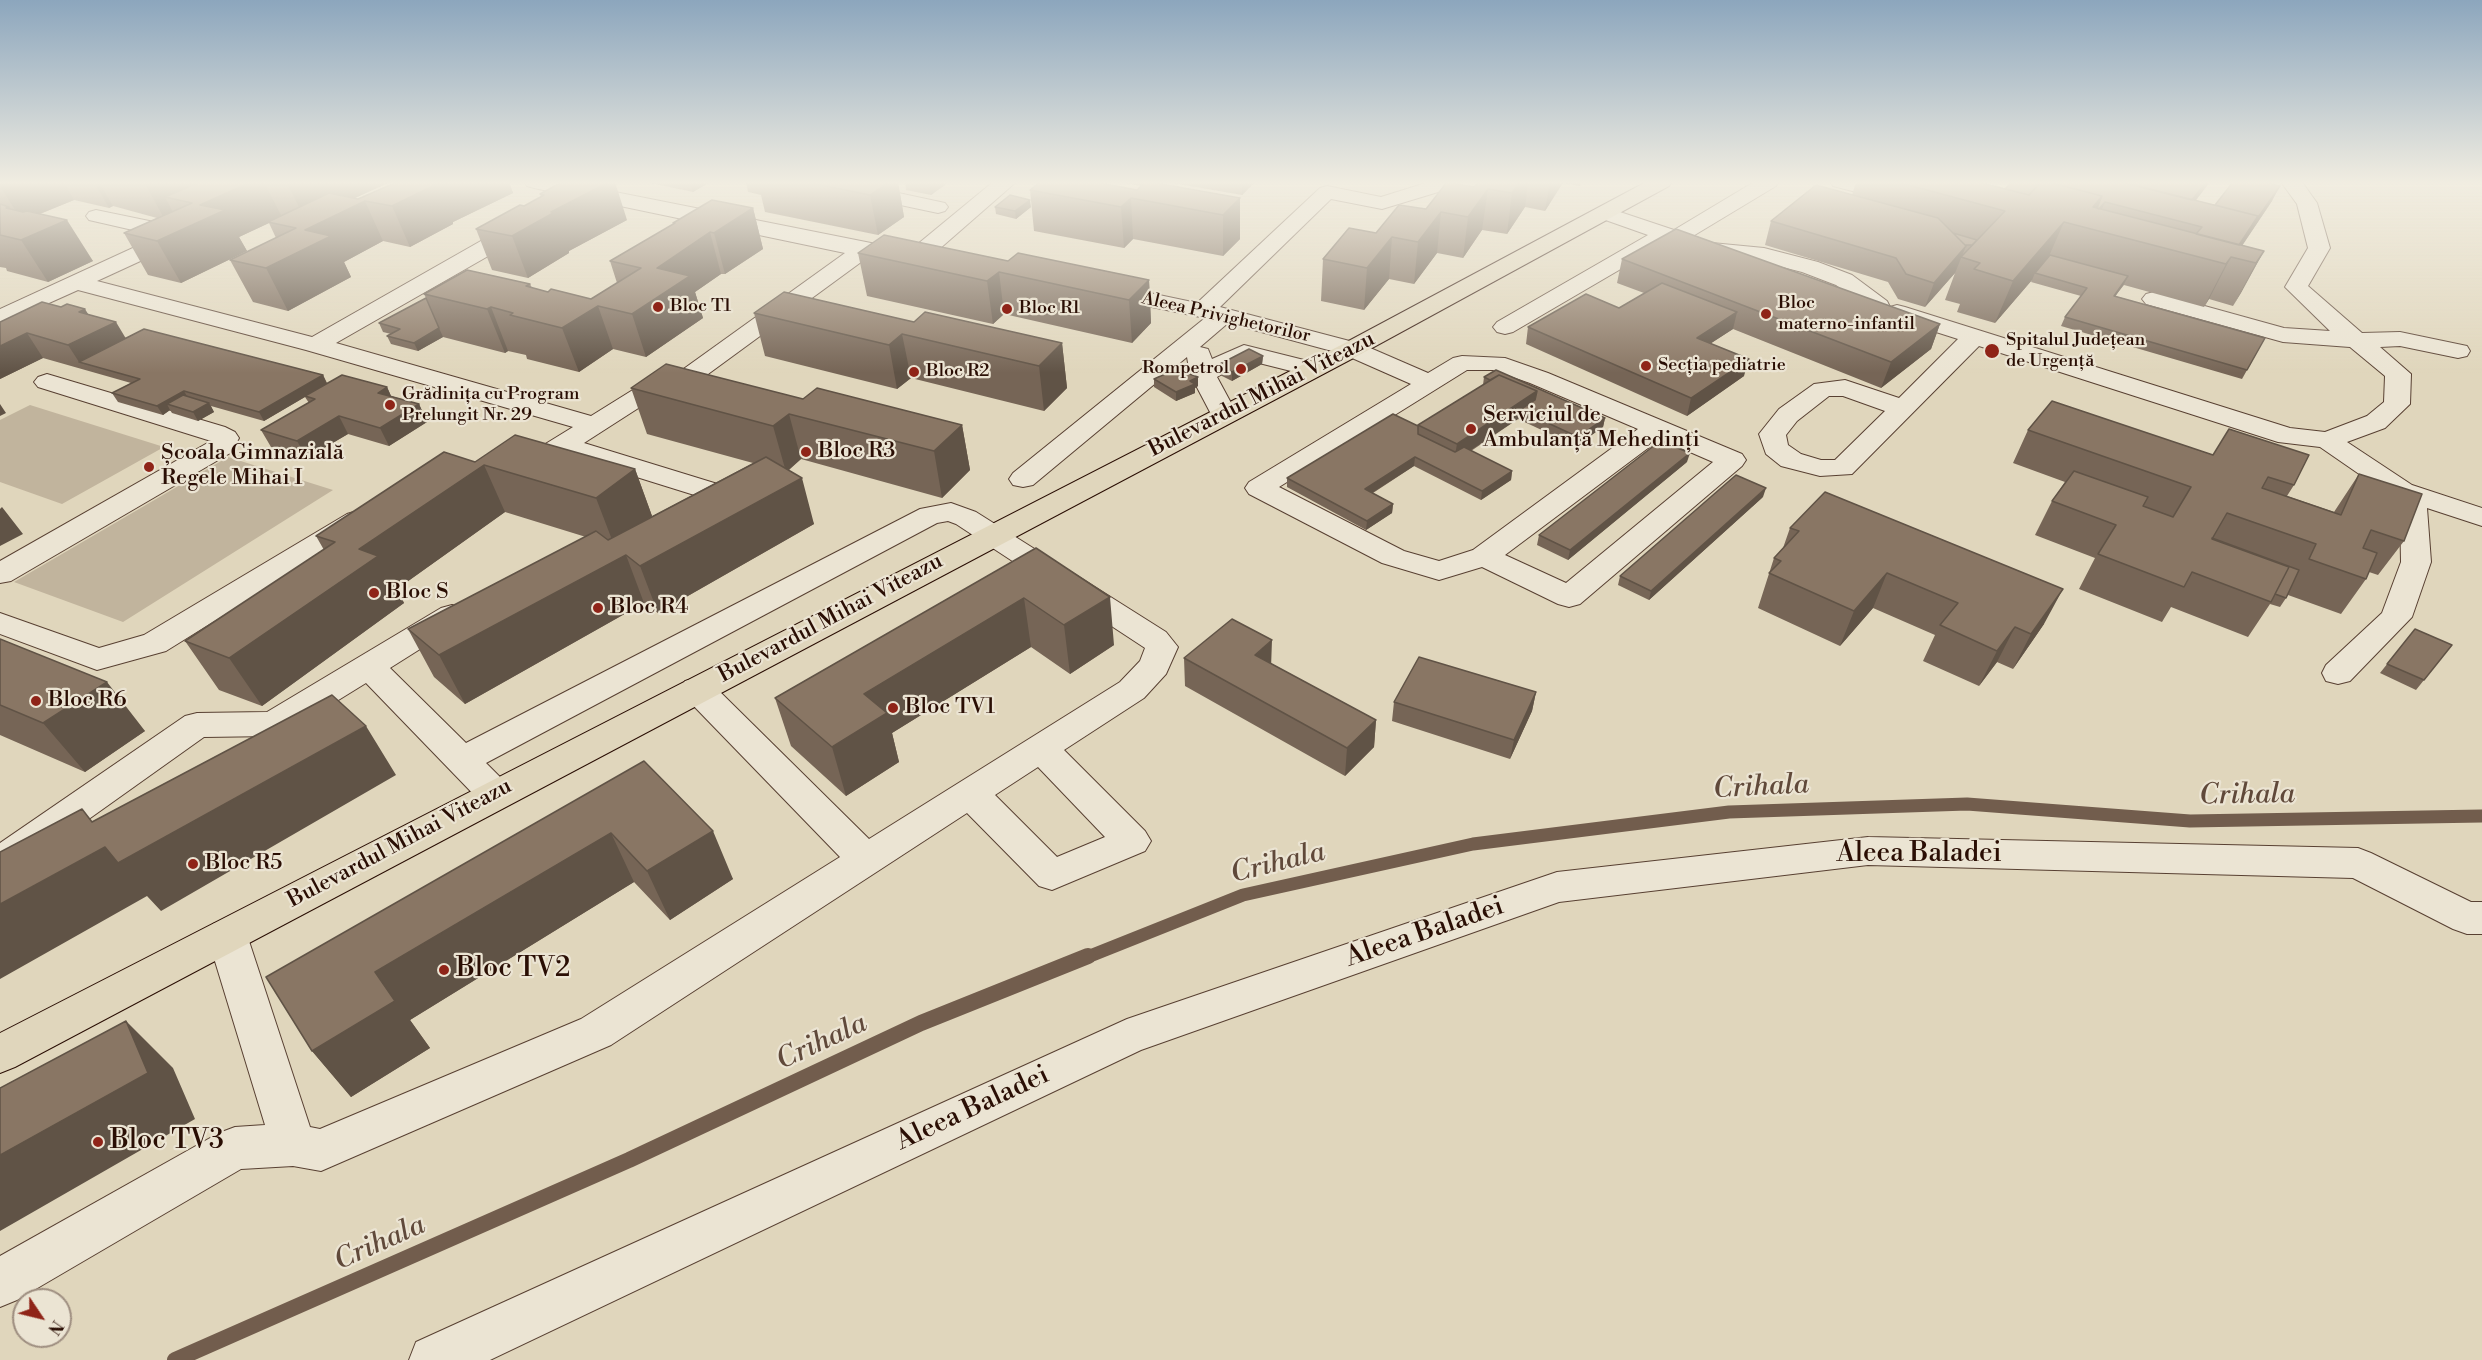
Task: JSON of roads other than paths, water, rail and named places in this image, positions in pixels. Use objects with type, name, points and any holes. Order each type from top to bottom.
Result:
[{"type":"main road","name":"Bulevardul Mihai Viteazu","points":[[0,1054],[1352,348],[1543,245]]},
{"type":"street","points":[[0,318],[155,245]]},
{"type":"street","points":[[315,345],[490,245]]},
{"type":"street","points":[[841,245],[863,250],[921,253],[943,258]]},
{"type":"street","points":[[921,253],[930,245]]},
{"type":"street","points":[[1023,479],[1196,337],[1273,245]]},
{"type":"street","points":[[1505,327],[1653,245]]},
{"type":"street","points":[[1699,245],[1973,338],[2288,436],[2327,440],[2376,422],[2397,405],[2398,374],[2296,288],[2318,245]]},
{"type":"street","points":[[490,475],[512,472],[563,445],[645,393],[680,383],[863,250]]},
{"type":"street","points":[[74,282],[315,345],[594,425]]},
{"type":"street","name":"Aleea Privighetorilor","points":[[1090,287],[1214,313],[1352,348],[1430,383]]},
{"type":"street","points":[[2154,299],[2283,335],[2357,340],[2400,339],[2458,351]]},
{"type":"street","points":[[1196,337],[1203,374],[1224,414]]},
{"type":"street","points":[[1903,408],[1973,338]]},
{"type":"street","points":[[1203,374],[1244,352],[1311,369]]},
{"type":"street","points":[[1484,556],[1569,597],[1732,460],[1657,428],[1496,363],[1462,363],[1259,488],[1393,557],[1439,571],[1484,556],[1657,428]]},
{"type":"street","points":[[0,574],[222,446],[226,438],[47,382]]},
{"type":"street","points":[[2327,440],[2402,491],[2482,517]]},
{"type":"street","points":[[563,445],[727,496],[686,520]]},
{"type":"street","points":[[2338,673],[2396,617],[2416,562],[2414,511],[2402,491]]},
{"type":"street","points":[[5,630],[97,659],[155,643],[379,506]]},
{"type":"street","points":[[0,1283],[235,1148],[293,1145],[321,1150],[596,1032],[1132,690],[1154,666],[1162,647],[1155,639],[966,518],[951,512],[930,515],[462,760]]},
{"type":"street","points":[[0,863],[197,725],[273,724],[478,599]]},
{"type":"street","points":[[369,666],[495,794]]},
{"type":"street","points":[[697,689],[866,860]]},
{"type":"street","points":[[970,793],[1052,875],[1132,841],[1041,749]]},
{"type":"street","name":"Aleea Baladei","points":[[434,1360],[1127,1037],[1557,887],[1868,850],[2358,863],[2467,918],[2482,918]]},
{"type":"street","points":[[227,935],[293,1145]]},
{"type":"waterway","name":"Crihala","points":[[1085,958],[1243,895],[1473,844],[1729,812],[1967,804],[2190,821],[2482,816]]},
{"type":"waterway","name":"Crihala","points":[[175,1360],[629,1160],[921,1023],[1088,956]]},
{"type":"place","name":"Bloc T1","points":[[658,307]]},
{"type":"place","name":"Bloc R1","points":[[1007,309]]},
{"type":"place","name":"Bloc materno-infantil","points":[[1766,314]]},
{"type":"place","name":"Spitalul Județean de Urgență","points":[[1992,351]]},
{"type":"place","name":"Secția pediatrie","points":[[1646,366]]},
{"type":"place","name":"Rompetrol","points":[[1241,369]]},
{"type":"place","name":"Bloc R2","points":[[914,372]]},
{"type":"place","name":"Grădinița cu Program Prelungit Nr. 29","points":[[390,405]]},
{"type":"place","name":"Serviciul de Ambulanță Mehedinți","points":[[1471,429]]},
{"type":"place","name":"Bloc R3","points":[[806,452]]},
{"type":"place","name":"Școala Gimnazială Regele Mihai I","points":[[149,467]]},
{"type":"place","name":"Bloc S","points":[[374,593]]},
{"type":"place","name":"Bloc R4","points":[[598,608]]},
{"type":"place","name":"Bloc R6","points":[[36,701]]},
{"type":"place","name":"Bloc TV1","points":[[893,708]]},
{"type":"place","name":"Bloc R5","points":[[193,864]]},
{"type":"place","name":"Bloc TV2","points":[[444,970]]},
{"type":"place","name":"Bloc TV3","points":[[98,1142]]}]
